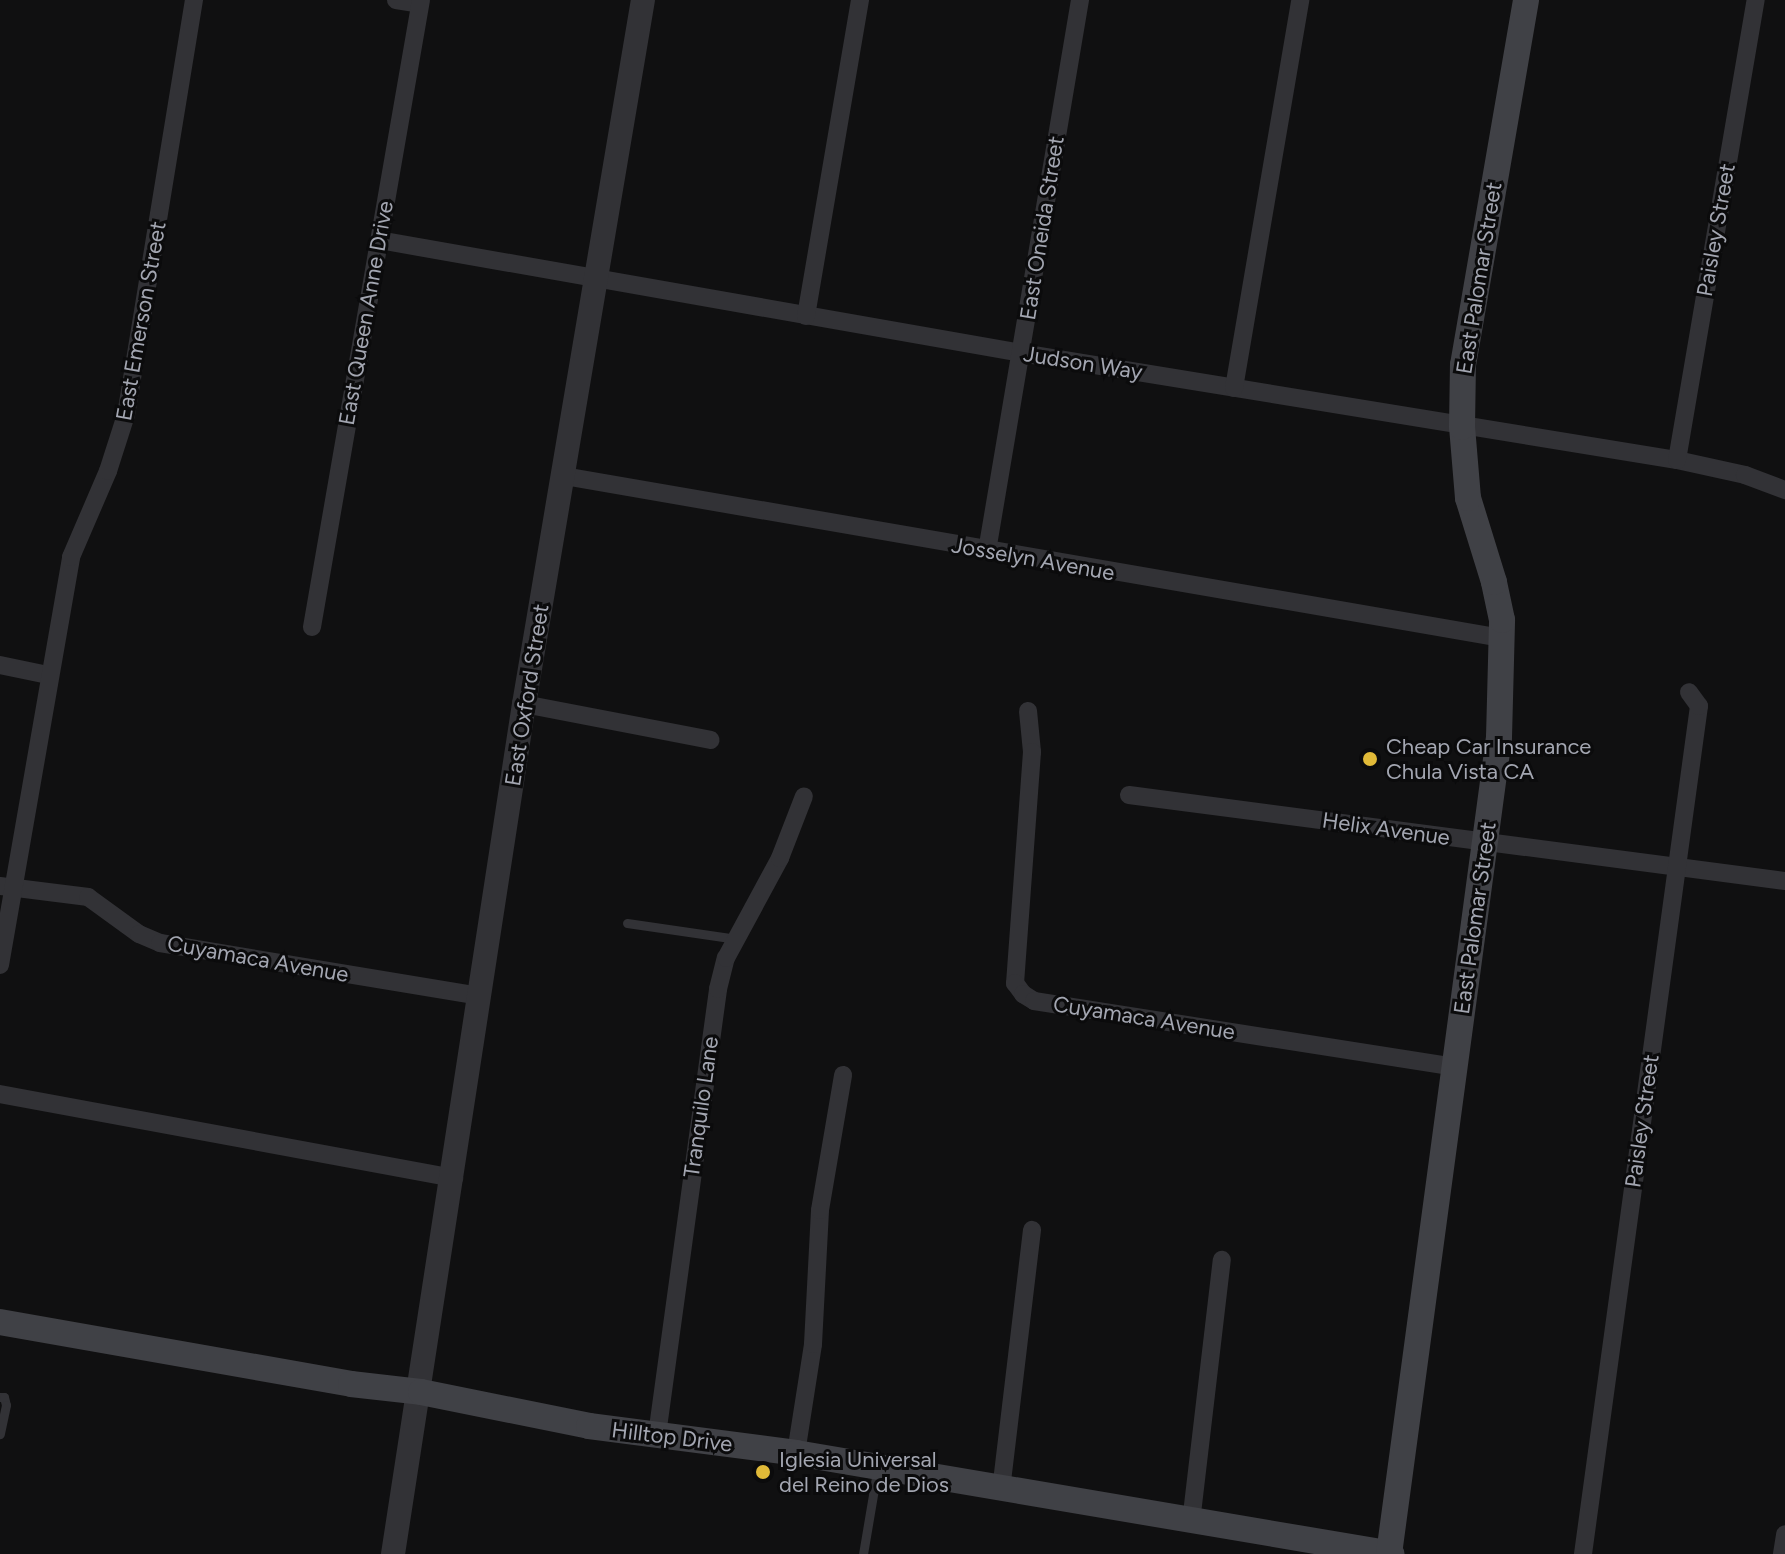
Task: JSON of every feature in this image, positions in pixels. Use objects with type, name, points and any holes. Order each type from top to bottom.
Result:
[{"type":"main road","name":"East Palomar Street","points":[[1390,1554],[1499,737],[1502,638],[1494,582],[1468,498],[1462,427],[1463,365],[1526,0]]},
{"type":"main road","name":"Hilltop Drive","points":[[0,1322],[351,1384],[421,1392],[545,1418],[796,1453],[1390,1554]]},
{"type":"street","name":"East Emerson Street","points":[[0,965],[6,888],[71,557],[108,471],[126,415],[194,0]]},
{"type":"street","points":[[396,0],[420,2]]},
{"type":"street","name":"East Oxford Street","points":[[393,1554],[454,1178],[524,704],[643,0]]},
{"type":"street","points":[[806,316],[860,0]]},
{"type":"street","name":"East Oneida Street","points":[[987,551],[1080,0]]},
{"type":"street","points":[[1234,388],[1300,0]]},
{"type":"street","name":"Paisley Street","points":[[1677,460],[1756,0]]},
{"type":"street","name":"East Queen Anne Drive","points":[[312,627],[420,2]]},
{"type":"street","name":"Judson Way","points":[[379,240],[1021,353],[1677,460],[1745,475],[1785,490]]},
{"type":"street","name":"Josselyn Avenue","points":[[564,476],[1502,638]]},
{"type":"street","points":[[0,665],[48,675]]},
{"type":"street","name":"Paisley Street","points":[[1583,1554],[1699,706],[1689,692]]},
{"type":"street","points":[[524,704],[711,740]]},
{"type":"street","name":"Cuyamaca Avenue","points":[[1028,711],[1032,752],[1015,983],[1023,994],[1034,1001],[1455,1067]]},
{"type":"street","name":"Helix Avenue","points":[[1129,795],[1166,797],[1345,826],[1487,840],[1785,881]]},
{"type":"street","name":"Tranquilo Lane","points":[[657,1435],[718,989],[726,958],[780,858],[804,796]]},
{"type":"street","name":"Cuyamaca Avenue","points":[[6,888],[88,897],[139,934],[160,943],[481,996]]},
{"type":"street","points":[[796,1453],[813,1344],[820,1210],[843,1075]]},
{"type":"street","points":[[0,1094],[454,1178]]},
{"type":"street","points":[[1001,1490],[1032,1230]]},
{"type":"street","points":[[1191,1522],[1222,1260]]},
{"type":"street","points":[[1782,1554],[1785,1534]]},
{"type":"lane","points":[[627,923],[737,939]]},
{"type":"lane","points":[[0,1397],[6,1405],[0,1434]]},
{"type":"lane","points":[[863,1554],[878,1468]]},
{"type":"place","name":"Cheap Car Insurance Chula Vista CA","points":[[1370,759]]},
{"type":"place","name":"Iglesia Universal del Reino de Dios","points":[[763,1472]]}]
